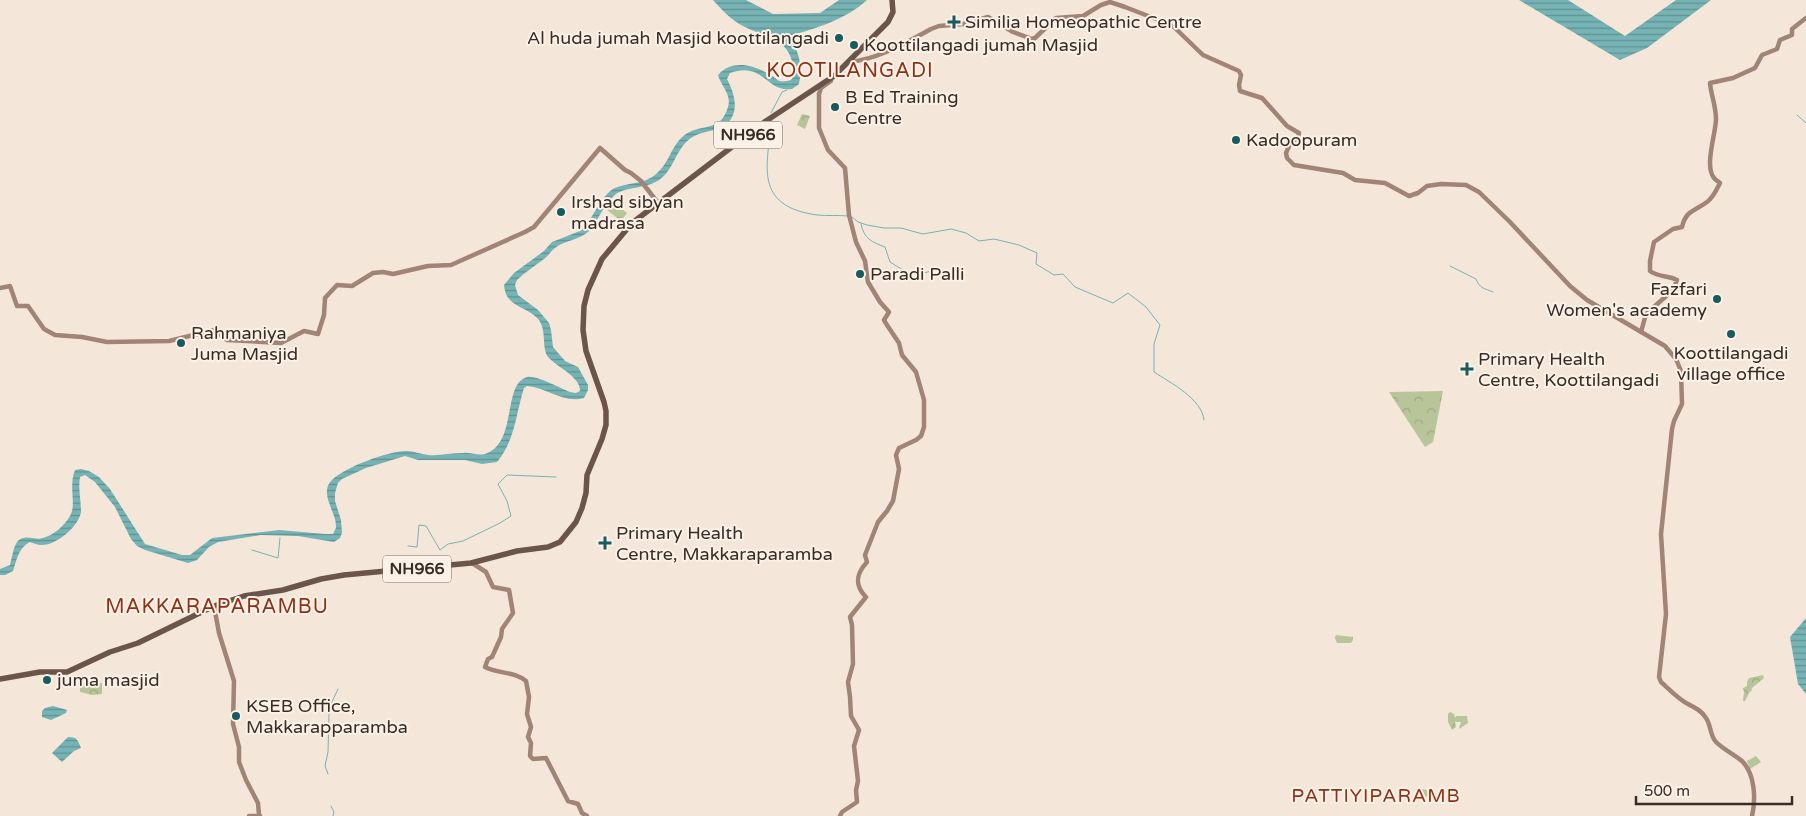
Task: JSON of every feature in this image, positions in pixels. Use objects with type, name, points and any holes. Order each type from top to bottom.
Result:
[{"type":"highway","name":"NH966","points":[[0,679],[40,672],[67,672],[110,652],[138,643],[214,606],[244,596],[282,590],[321,579],[344,575],[471,563],[517,551],[548,547],[560,542],[576,522],[585,500],[587,475],[602,439],[606,418],[602,393],[589,360],[584,339],[583,319],[588,290],[602,259],[632,223],[766,121],[831,78],[850,62],[888,22],[893,12],[892,0]]},
{"type":"main road","points":[[850,62],[886,52],[938,26],[959,25],[988,17],[1013,32],[1032,39],[1056,18],[1083,16],[1105,3],[1110,2],[1120,5],[1170,24],[1203,55],[1239,70],[1241,75],[1240,91],[1262,98],[1287,126],[1299,133],[1298,137],[1290,144],[1286,153],[1287,158],[1294,165],[1343,173],[1355,180],[1385,183],[1409,196],[1413,196],[1431,185],[1455,184],[1473,189],[1495,207],[1570,286],[1587,300],[1665,346],[1676,360],[1681,371],[1682,404],[1672,429],[1661,534],[1666,614],[1659,677],[1661,682],[1687,704],[1701,712],[1710,724],[1711,732],[1716,742],[1739,759],[1746,767],[1750,774],[1754,794],[1752,816]]},
{"type":"main road","points":[[1641,332],[1646,314],[1673,290],[1677,280],[1657,276],[1650,271],[1654,242],[1673,229],[1682,226],[1684,218],[1688,213],[1709,201],[1720,182],[1713,178],[1710,169],[1712,140],[1716,120],[1710,83],[1733,78],[1756,68],[1762,55],[1777,49],[1780,40],[1792,36],[1792,29],[1806,18]]},
{"type":"main road","points":[[831,78],[831,81],[821,88],[819,94],[819,118],[822,137],[828,150],[844,168],[849,215],[856,242],[865,262],[868,282],[880,302],[889,312],[884,320],[899,343],[902,355],[916,372],[922,387],[925,410],[924,427],[921,436],[899,448],[896,455],[899,469],[893,500],[878,522],[865,555],[867,562],[857,579],[857,586],[866,597],[850,617],[852,625],[852,664],[848,682],[851,716],[859,730],[854,746],[858,776],[857,802],[842,812],[840,816]]},
{"type":"main road","points":[[0,288],[10,286],[17,306],[28,306],[44,329],[55,335],[82,337],[107,342],[140,343],[169,342],[214,330],[227,340],[281,342],[304,331],[318,334],[324,315],[325,298],[337,285],[352,286],[372,273],[384,272],[393,274],[428,266],[451,265],[534,227],[600,148],[603,148],[625,170],[641,181],[658,203]]},
{"type":"main road","points":[[471,563],[486,572],[493,587],[510,590],[513,613],[506,622],[492,657],[488,659],[485,667],[517,675],[526,682],[529,697],[527,714],[531,727],[528,737],[531,743],[530,756],[533,759],[546,758],[568,802],[578,804],[582,813],[587,816]]},
{"type":"main road","points":[[214,606],[219,633],[234,681],[233,724],[239,747],[242,771],[258,803],[260,816],[249,816]]},
{"type":"green space","points":[[802,114],[810,116],[805,129],[797,125]]},
{"type":"green space","points":[[612,201],[627,213],[621,221],[606,209]]},
{"type":"green space","points":[[1443,391],[1433,442],[1425,447],[1389,392]]},
{"type":"green space","points":[[1336,635],[1353,637],[1353,640],[1351,643],[1337,643]]},
{"type":"green space","points":[[1763,675],[1764,678],[1752,688],[1745,701],[1743,701],[1743,688],[1747,686],[1749,678]]},
{"type":"green space","points":[[102,683],[102,694],[92,695],[80,692],[80,684]]},
{"type":"green space","points":[[1450,712],[1454,714],[1455,718],[1456,716],[1467,716],[1468,723],[1459,729],[1461,722],[1455,722],[1456,727],[1452,730],[1448,722],[1448,714]]},
{"type":"green space","points":[[1756,756],[1761,762],[1750,769],[1747,761]]},
{"type":"green space","points":[[1431,788],[1436,794],[1432,798],[1424,796],[1421,799],[1421,789],[1427,790]]},
{"type":"water","points":[[713,0],[746,0],[773,14],[820,13],[839,0],[867,0],[840,18],[789,36],[798,53],[800,65],[799,84],[792,89],[783,89],[776,86],[750,71],[741,70],[730,73],[727,79],[733,94],[735,109],[727,123],[717,129],[696,135],[686,142],[668,171],[659,180],[616,194],[608,202],[589,231],[555,248],[517,280],[515,285],[518,295],[538,310],[549,323],[553,347],[565,361],[578,367],[588,385],[584,398],[570,399],[535,387],[527,386],[524,388],[508,445],[497,462],[482,464],[465,460],[418,460],[405,456],[366,468],[342,479],[338,483],[335,501],[341,520],[342,533],[340,538],[334,542],[298,536],[261,535],[218,542],[209,547],[197,560],[188,563],[137,546],[131,539],[115,507],[95,482],[85,475],[80,477],[79,481],[81,512],[71,529],[60,539],[47,544],[40,545],[30,542],[18,555],[13,571],[0,575],[0,569],[10,565],[14,547],[20,539],[47,537],[62,527],[68,520],[73,506],[72,483],[75,470],[89,471],[99,477],[110,489],[145,544],[182,555],[190,555],[212,538],[279,530],[333,534],[336,528],[336,521],[327,497],[327,491],[328,485],[338,475],[368,461],[398,452],[409,451],[428,455],[485,454],[495,448],[502,438],[515,390],[519,382],[527,377],[542,380],[570,392],[576,393],[580,391],[573,377],[547,355],[543,329],[538,319],[508,298],[504,285],[514,273],[544,251],[552,242],[580,231],[586,226],[609,192],[624,185],[651,178],[661,170],[681,138],[692,131],[720,121],[725,115],[729,103],[729,98],[718,75],[724,70],[736,65],[750,66],[763,71],[779,81],[791,80],[794,73],[792,61],[784,47],[772,38],[739,24]]},
{"type":"water","points":[[1519,0],[1568,0],[1625,36],[1676,0],[1711,0],[1647,48],[1620,60]]},
{"type":"water","points":[[1806,618],[1806,694],[1798,684],[1790,637]]},
{"type":"water","points":[[53,706],[67,710],[66,713],[51,720],[42,717],[42,711],[45,708]]},
{"type":"water","points":[[68,737],[77,739],[81,748],[74,751],[62,762],[52,753]]},
{"type":"waterway","points":[[771,113],[782,92],[787,90]]},
{"type":"waterway","points":[[1797,115],[1806,123]]},
{"type":"waterway","points":[[772,119],[767,168],[773,193],[782,203],[796,210],[817,215],[848,216]]},
{"type":"waterway","points":[[852,217],[858,222],[884,228],[901,228],[923,234],[951,229],[966,233],[979,241],[994,239],[1019,245],[1037,253],[1036,264],[1054,275],[1063,274],[1075,287],[1113,303],[1128,293],[1146,307],[1160,325],[1154,344],[1154,372],[1192,398],[1202,412],[1204,420]]},
{"type":"waterway","points":[[861,224],[866,237],[885,247],[890,262],[903,270],[918,274],[939,269],[956,277]]},
{"type":"waterway","points":[[1450,266],[1476,279],[1481,286],[1493,292]]},
{"type":"waterway","points":[[408,546],[417,547],[419,525],[426,526],[440,550],[448,544],[463,541],[511,516],[507,501],[498,484],[507,475],[556,477]]},
{"type":"waterway","points":[[252,550],[278,558],[280,538]]},
{"type":"waterway","points":[[328,774],[325,766],[328,752],[329,714],[330,706],[338,689]]},
{"type":"waterway","points":[[331,806],[334,812],[333,816]]},
{"type":"place","name":"Similia Homeopathic Centre","points":[[954,22]]},
{"type":"place","name":"Al huda jumah Masjid koottilangadi","points":[[839,38]]},
{"type":"place","name":"Koottilangadi jumah Masjid","points":[[854,45]]},
{"type":"place","name":"B Ed Training Centre","points":[[835,107]]},
{"type":"place","name":"Kadoopuram","points":[[1236,140]]},
{"type":"place","name":"Irshad sibyan madrasa","points":[[561,212]]},
{"type":"place","name":"Paradi Palli","points":[[860,274]]},
{"type":"place","name":"Fazfari Women's academy","points":[[1717,299]]},
{"type":"place","name":"Koottilangadi village office","points":[[1731,334]]},
{"type":"place","name":"Rahmaniya Juma Masjid","points":[[181,343]]},
{"type":"place","name":"Primary Health Centre, Koottilangadi","points":[[1467,369]]},
{"type":"place","name":"Primary Health Centre, Makkaraparamba","points":[[605,543]]},
{"type":"place","name":"juma masjid","points":[[47,680]]},
{"type":"place","name":"KSEB Office, Makkarapparamba","points":[[236,716]]},
{"type":"district","name":"KOOTILANGADI","points":[[850,71]]},
{"type":"district","name":"MAKKARAPARAMBU","points":[[217,607]]},
{"type":"district","name":"PATTIYIPARAMB","points":[[1376,796]]}]
